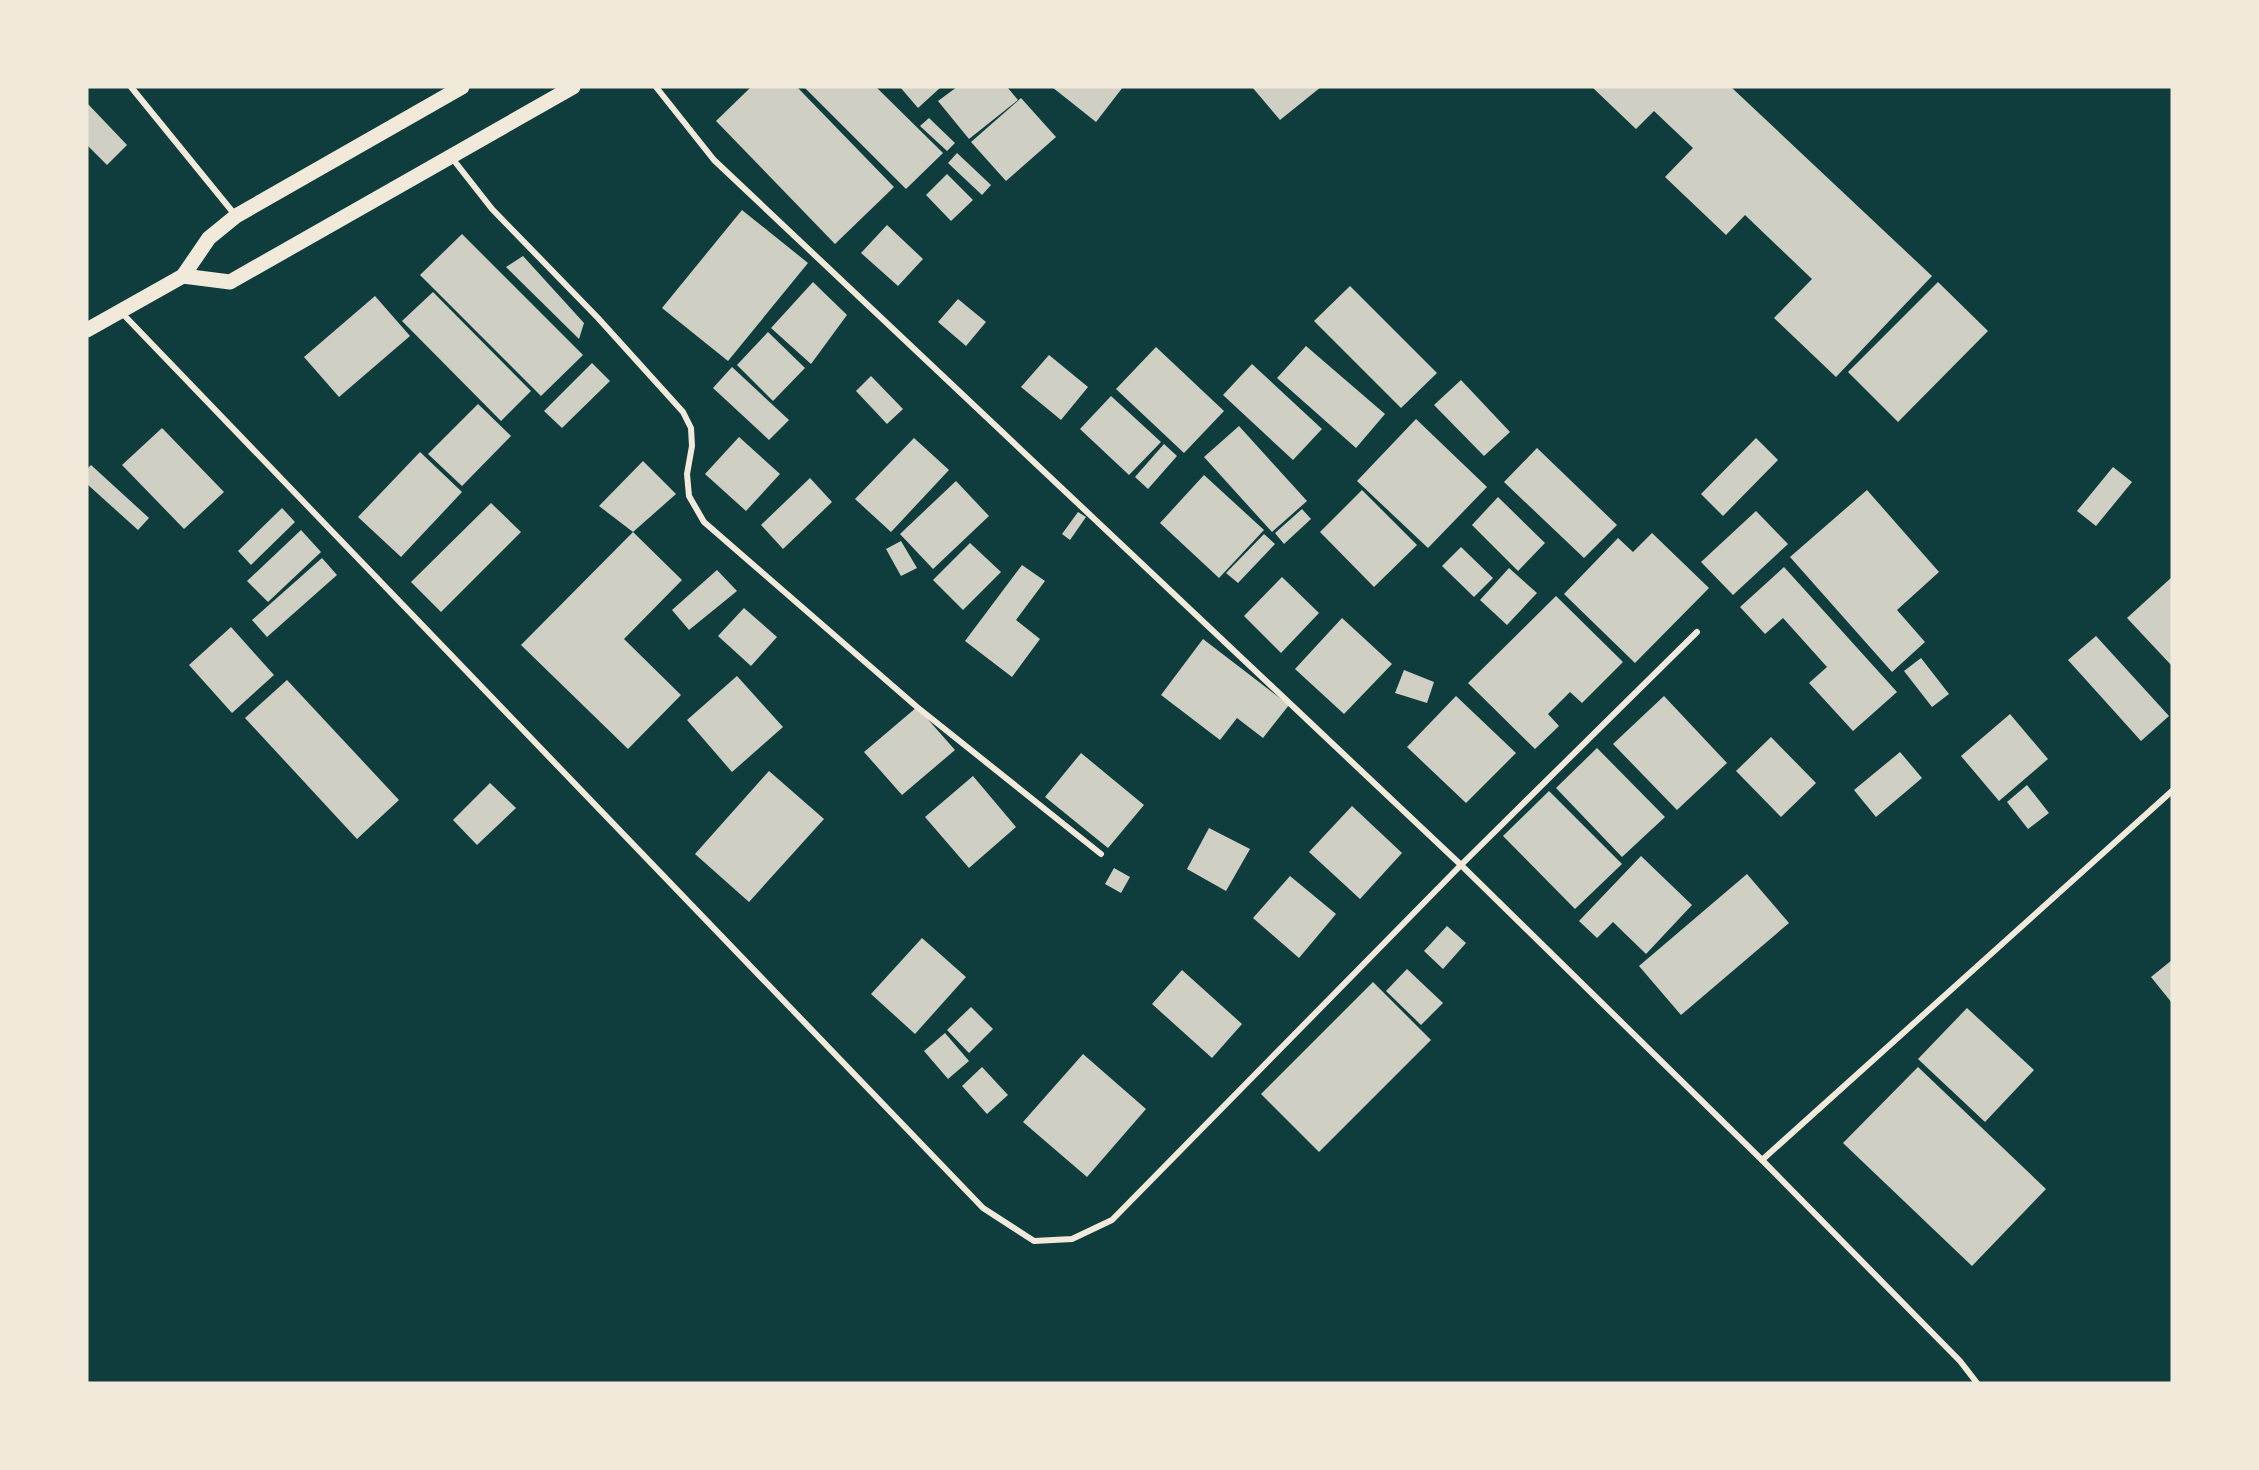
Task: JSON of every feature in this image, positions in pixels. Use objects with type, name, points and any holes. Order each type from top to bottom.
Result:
[{"type":"main road","points":[[87,330],[183,276],[209,238],[236,216],[462,87]]},
{"type":"main road","points":[[183,276],[230,282],[573,87]]},
{"type":"street","points":[[131,87],[236,216]]},
{"type":"street","points":[[656,87],[714,160],[1461,865],[1762,1160],[1960,1361],[1977,1383]]},
{"type":"street","points":[[451,157],[492,209],[598,318],[683,412],[690,428],[692,446],[687,474],[689,496],[704,522],[917,707],[1101,854]]},
{"type":"street","points":[[119,311],[983,1208],[1034,1241],[1072,1239],[1112,1220],[1461,865],[1697,632]]},
{"type":"street","points":[[1762,1160],[2172,791]]},
{"type":"building","points":[[751,87],[797,87],[894,187],[835,244],[716,121]]},
{"type":"building","points":[[804,87],[876,87],[943,153],[906,189]]},
{"type":"building","points":[[900,87],[941,87],[918,108]]},
{"type":"building","points":[[957,87],[1007,87],[1018,100],[969,139],[938,101]]},
{"type":"building","points":[[1052,87],[1123,87],[1096,122]]},
{"type":"building","points":[[1252,87],[1321,87],[1280,120]]},
{"type":"building","points":[[1592,87],[1731,87],[1932,276],[1836,377],[1774,318],[1812,279],[1745,215],[1726,235],[1665,177],[1693,148],[1654,111],[1636,129]]},
{"type":"building","points":[[1021,98],[1056,137],[1006,181],[971,142]]},
{"type":"building","points":[[87,103],[127,145],[107,165],[87,145]]},
{"type":"building","points":[[929,118],[955,143],[947,151],[920,126]]},
{"type":"building","points":[[957,153],[991,185],[982,195],[948,163]]},
{"type":"building","points":[[947,174],[973,200],[951,221],[926,195]]},
{"type":"building","points":[[742,210],[808,263],[728,361],[662,308]]},
{"type":"building","points":[[887,225],[923,259],[898,286],[861,253]]},
{"type":"building","points":[[462,234],[583,355],[541,396],[420,275]]},
{"type":"building","points":[[523,256],[584,323],[579,339],[506,267]]},
{"type":"building","points":[[813,282],[847,315],[811,364],[771,328]]},
{"type":"building","points":[[1938,282],[1988,331],[1898,422],[1848,372]]},
{"type":"building","points":[[1350,286],[1437,373],[1401,408],[1314,321]]},
{"type":"building","points":[[433,292],[531,391],[501,421],[402,321]]},
{"type":"building","points":[[375,296],[410,336],[339,397],[304,357]]},
{"type":"building","points":[[958,299],[986,322],[966,346],[938,322]]},
{"type":"building","points":[[768,332],[805,368],[773,401],[737,365]]},
{"type":"building","points":[[1306,346],[1385,414],[1356,448],[1277,378]]},
{"type":"building","points":[[1156,347],[1224,411],[1184,453],[1116,389]]},
{"type":"building","points":[[1049,355],[1088,387],[1061,420],[1021,387]]},
{"type":"building","points":[[592,363],[610,381],[562,428],[544,411]]},
{"type":"building","points":[[1252,364],[1322,429],[1293,460],[1223,395]]},
{"type":"building","points":[[732,367],[789,420],[769,440],[713,388]]},
{"type":"building","points":[[871,376],[903,409],[887,424],[856,391]]},
{"type":"building","points":[[1461,380],[1510,432],[1484,456],[1434,405]]},
{"type":"building","points":[[1111,396],[1161,442],[1129,475],[1080,429]]},
{"type":"building","points":[[478,404],[511,436],[462,486],[428,454]]},
{"type":"building","points":[[1416,419],[1487,487],[1428,548],[1357,481]]},
{"type":"building","points":[[1239,426],[1307,501],[1272,532],[1204,457]]},
{"type":"building","points":[[162,428],[224,492],[184,529],[122,465]]},
{"type":"building","points":[[739,437],[780,474],[746,511],[705,474]]},
{"type":"building","points":[[914,438],[949,470],[891,532],[855,499]]},
{"type":"building","points":[[1756,438],[1778,460],[1723,516],[1701,494]]},
{"type":"building","points":[[1164,444],[1177,456],[1148,489],[1135,477]]},
{"type":"building","points":[[1537,448],[1617,525],[1584,558],[1504,482]]},
{"type":"building","points":[[420,452],[462,492],[401,557],[358,517]]},
{"type":"building","points":[[643,461],[676,494],[633,532],[599,506]]},
{"type":"building","points":[[91,465],[149,518],[138,530],[87,484],[87,469]]},
{"type":"building","points":[[2113,467],[2132,482],[2096,526],[2077,511]]},
{"type":"building","points":[[1204,475],[1264,530],[1219,578],[1160,523]]},
{"type":"building","points":[[810,478],[832,502],[783,549],[761,525]]},
{"type":"building","points":[[956,481],[989,516],[933,569],[900,534]]},
{"type":"building","points":[[1362,490],[1417,545],[1374,587],[1320,532]]},
{"type":"building","points":[[1867,490],[1939,572],[1897,610],[1925,642],[1892,672],[1790,557]]},
{"type":"building","points":[[1498,497],[1545,543],[1518,571],[1472,525]]},
{"type":"building","points":[[491,503],[521,532],[441,612],[411,582]]},
{"type":"building","points":[[282,508],[295,522],[251,565],[238,551]]},
{"type":"building","points":[[1302,509],[1311,519],[1284,544],[1275,533]]},
{"type":"building","points":[[1756,511],[1788,544],[1733,595],[1701,562]]},
{"type":"building","points":[[1078,512],[1086,517],[1070,540],[1062,534]]},
{"type":"building","points":[[301,530],[321,552],[268,602],[247,581]]},
{"type":"building","points":[[633,532],[682,580],[624,639],[681,695],[628,749],[521,645]]},
{"type":"building","points":[[1652,533],[1709,588],[1635,663],[1564,594],[1618,538],[1633,552]]},
{"type":"building","points":[[1264,534],[1275,544],[1238,583],[1226,573]]},
{"type":"building","points":[[901,541],[917,568],[901,576],[886,549]]},
{"type":"building","points":[[970,543],[1001,572],[963,610],[933,580]]},
{"type":"building","points":[[1461,547],[1493,578],[1474,597],[1442,566]]},
{"type":"building","points":[[322,558],[337,575],[267,637],[252,620]]},
{"type":"building","points":[[1022,565],[1045,581],[1016,620],[1040,639],[1012,677],[965,641]]},
{"type":"building","points":[[1784,567],[1897,692],[1853,731],[1809,683],[1827,667],[1783,618],[1765,634],[1740,607]]},
{"type":"building","points":[[1509,568],[1537,593],[1507,625],[1480,600]]},
{"type":"building","points":[[717,570],[737,591],[689,630],[672,610]]},
{"type":"building","points":[[1282,577],[1319,613],[1281,653],[1244,616]]},
{"type":"building","points":[[2172,577],[2172,666],[2127,618]]},
{"type":"building","points":[[1556,596],[1623,662],[1582,703],[1570,692],[1548,714],[1559,726],[1535,749],[1468,683]]},
{"type":"building","points":[[744,608],[777,637],[751,666],[718,636]]},
{"type":"building","points":[[1342,618],[1392,664],[1344,714],[1295,669]]},
{"type":"building","points":[[231,627],[274,675],[232,713],[189,665]]},
{"type":"building","points":[[2096,636],[2169,716],[2141,741],[2068,660]]},
{"type":"building","points":[[1203,639],[1289,705],[1263,738],[1237,718],[1220,740],[1161,695]]},
{"type":"building","points":[[1921,658],[1949,694],[1932,707],[1904,671]]},
{"type":"building","points":[[1404,670],[1434,682],[1427,703],[1395,693]]},
{"type":"building","points":[[737,676],[783,727],[732,772],[687,720]]},
{"type":"building","points":[[287,680],[399,800],[357,839],[245,718]]},
{"type":"building","points":[[1456,696],[1516,753],[1466,803],[1407,747]]},
{"type":"building","points":[[1664,696],[1727,763],[1677,810],[1613,744]]},
{"type":"building","points":[[917,707],[955,750],[902,795],[864,752]]},
{"type":"building","points":[[2010,714],[2048,759],[1999,801],[1961,756]]},
{"type":"building","points":[[1771,737],[1816,783],[1781,817],[1736,771]]},
{"type":"building","points":[[1597,748],[1665,817],[1622,857],[1556,788]]},
{"type":"building","points":[[1900,752],[1922,778],[1876,817],[1854,790]]},
{"type":"building","points":[[1081,753],[1144,805],[1108,848],[1045,797]]},
{"type":"building","points":[[769,771],[824,819],[749,902],[695,854]]},
{"type":"building","points":[[973,776],[1016,827],[969,868],[925,817]]},
{"type":"building","points":[[490,783],[516,808],[477,845],[453,820]]},
{"type":"building","points":[[2027,785],[2049,813],[2028,829],[2007,802]]},
{"type":"building","points":[[1549,791],[1622,864],[1575,909],[1503,836]]},
{"type":"building","points":[[1352,806],[1402,853],[1360,899],[1309,852]]},
{"type":"building","points":[[1209,828],[1250,849],[1226,891],[1187,869]]},
{"type":"building","points":[[1641,856],[1692,905],[1646,954],[1613,922],[1597,938],[1579,921]]},
{"type":"building","points":[[1114,868],[1130,877],[1121,893],[1105,884]]},
{"type":"building","points":[[1747,874],[1789,923],[1681,1015],[1639,966]]},
{"type":"building","points":[[1290,876],[1336,914],[1299,958],[1253,918]]},
{"type":"building","points":[[1447,926],[1466,943],[1443,969],[1424,951]]},
{"type":"building","points":[[922,938],[966,977],[915,1034],[871,994]]},
{"type":"building","points":[[2172,960],[2172,1003],[2151,977]]},
{"type":"building","points":[[1407,969],[1443,1003],[1421,1025],[1386,991]]},
{"type":"building","points":[[1182,970],[1242,1024],[1212,1058],[1152,1004]]},
{"type":"building","points":[[1373,982],[1431,1040],[1319,1152],[1261,1094]]},
{"type":"building","points":[[971,1007],[993,1029],[969,1053],[947,1030]]},
{"type":"building","points":[[1967,1008],[2034,1070],[1985,1122],[1918,1059]]},
{"type":"building","points":[[945,1033],[969,1061],[948,1079],[924,1051]]},
{"type":"building","points":[[1083,1054],[1146,1109],[1087,1177],[1023,1122]]},
{"type":"building","points":[[982,1067],[1008,1095],[987,1114],[962,1086]]},
{"type":"building","points":[[1918,1067],[2046,1189],[1972,1266],[1843,1143]]}]
